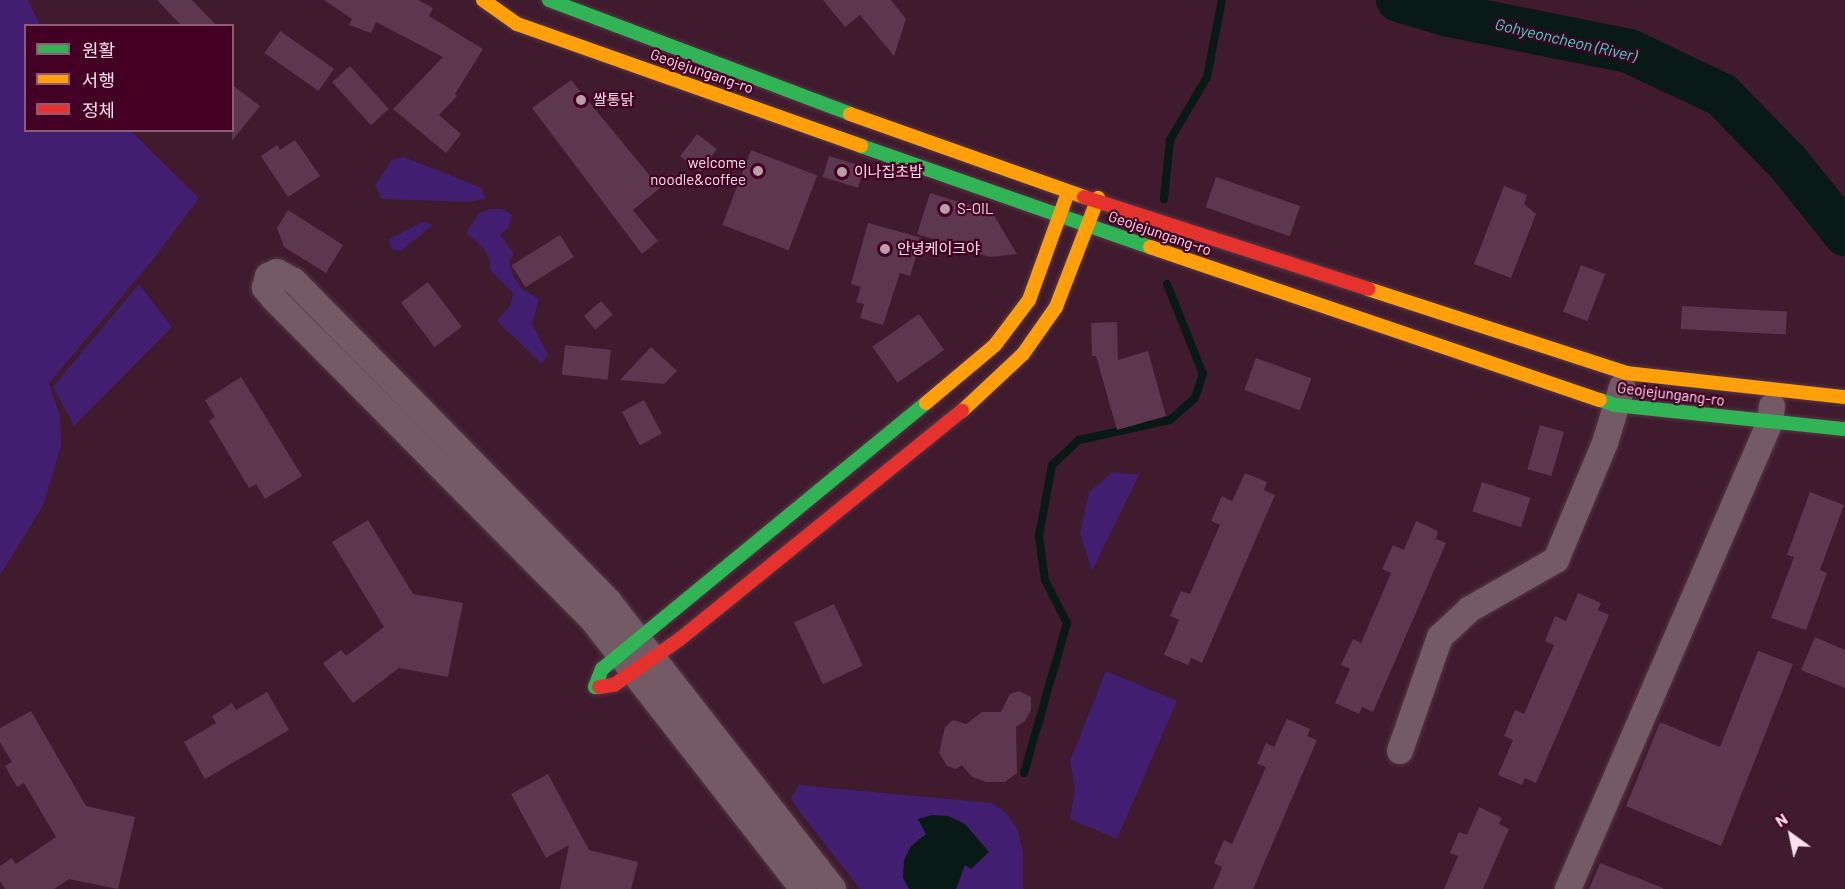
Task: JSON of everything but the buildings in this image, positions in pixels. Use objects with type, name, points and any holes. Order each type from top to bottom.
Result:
[{"type":"main road","name":"Geojejungang-ro","points":[[483,0],[517,24],[1089,227],[1615,405],[1845,429]]},
{"type":"main road","name":"Geojejungang-ro","points":[[549,0],[718,66],[1068,192],[1098,198],[1626,373],[1845,397]]},
{"type":"main road","points":[[979,188],[1028,214],[1039,227],[1048,255]]},
{"type":"main road","points":[[636,656],[995,345],[1029,300],[1048,255],[1068,192]]},
{"type":"main road","points":[[636,656],[992,386],[1023,354],[1056,307],[1089,227],[1098,198]]},
{"type":"main road","points":[[1072,268],[1089,250],[1104,243],[1140,244]]},
{"type":"street","points":[[803,889],[636,656],[609,602],[294,281],[277,272],[268,276],[265,288],[275,300],[591,618],[636,656],[833,889]]},
{"type":"street","points":[[1400,751],[1440,637],[1470,609],[1556,560],[1605,443],[1626,373]]},
{"type":"street","points":[[1568,889],[1770,422],[1774,390]]},
{"type":"shaded area","points":[[0,0],[28,0],[40,24],[24,24],[24,132],[132,132],[199,198],[152,261],[49,383],[60,416],[61,446],[43,506],[0,575]]},
{"type":"shaded area","points":[[404,157],[482,188],[485,199],[467,202],[382,199],[375,185],[393,159]]},
{"type":"shaded area","points":[[490,209],[502,209],[512,215],[508,228],[500,235],[514,254],[509,261],[513,276],[522,289],[539,299],[532,324],[548,354],[542,364],[497,321],[510,306],[513,293],[490,270],[490,260],[483,247],[466,233],[479,213]]},
{"type":"shaded area","points":[[422,222],[433,225],[401,251],[391,249],[389,239]]},
{"type":"shaded area","points":[[139,284],[172,327],[74,426],[53,387]]},
{"type":"shaded area","points":[[1113,472],[1139,475],[1092,571],[1080,533],[1089,492]]},
{"type":"shaded area","points":[[1106,671],[1177,701],[1117,839],[1070,819],[1075,789],[1070,761]]},
{"type":"shaded area","points":[[799,785],[992,803],[1006,813],[1018,830],[1023,853],[1023,889],[860,889],[796,807],[791,798]]},
{"type":"shaded area","points":[[932,815],[948,816],[965,824],[989,852],[971,869],[965,865],[956,889],[909,889],[903,878],[904,860],[911,846],[926,834],[918,819]]},
{"type":"waterway","points":[[1164,199],[1170,140],[1207,77],[1222,0]]},
{"type":"waterway","name":"Gohyeoncheon (River)","points":[[1398,0],[1449,15],[1629,51],[1722,95],[1789,164],[1845,234]]},
{"type":"waterway","points":[[1024,773],[1067,623],[1045,580],[1039,536],[1052,465],[1079,440],[1170,420],[1195,398],[1203,374],[1167,284]]},
{"type":"traffic: fast","points":[[549,0],[850,114]]},
{"type":"traffic: fast","points":[[861,146],[1150,247]]},
{"type":"traffic: fast","points":[[1600,400],[1615,405],[1845,429]]},
{"type":"traffic: fast","points":[[599,687],[595,687],[602,669],[926,403]]},
{"type":"traffic: slow","points":[[483,0],[517,24],[861,146]]},
{"type":"traffic: slow","points":[[850,114],[1084,197]]},
{"type":"traffic: slow","points":[[926,403],[995,345],[1029,300],[1068,192]]},
{"type":"traffic: slow","points":[[962,411],[1023,354],[1056,307],[1098,198]]},
{"type":"traffic: slow","points":[[1150,247],[1600,400]]},
{"type":"traffic: slow","points":[[1368,289],[1626,373],[1845,397]]},
{"type":"traffic: jam","points":[[1084,197],[1368,289]]},
{"type":"traffic: jam","points":[[599,687],[614,685],[680,639],[962,411]]},
{"type":"place","name":"쌀통닭","points":[[581,100]]},
{"type":"place","name":"welcome noodle&coffee","points":[[758,171]]},
{"type":"place","name":"이나집초밥","points":[[842,172]]},
{"type":"place","name":"S-OIL","points":[[945,209]]},
{"type":"place","name":"안녕케이크야","points":[[885,249]]}]
